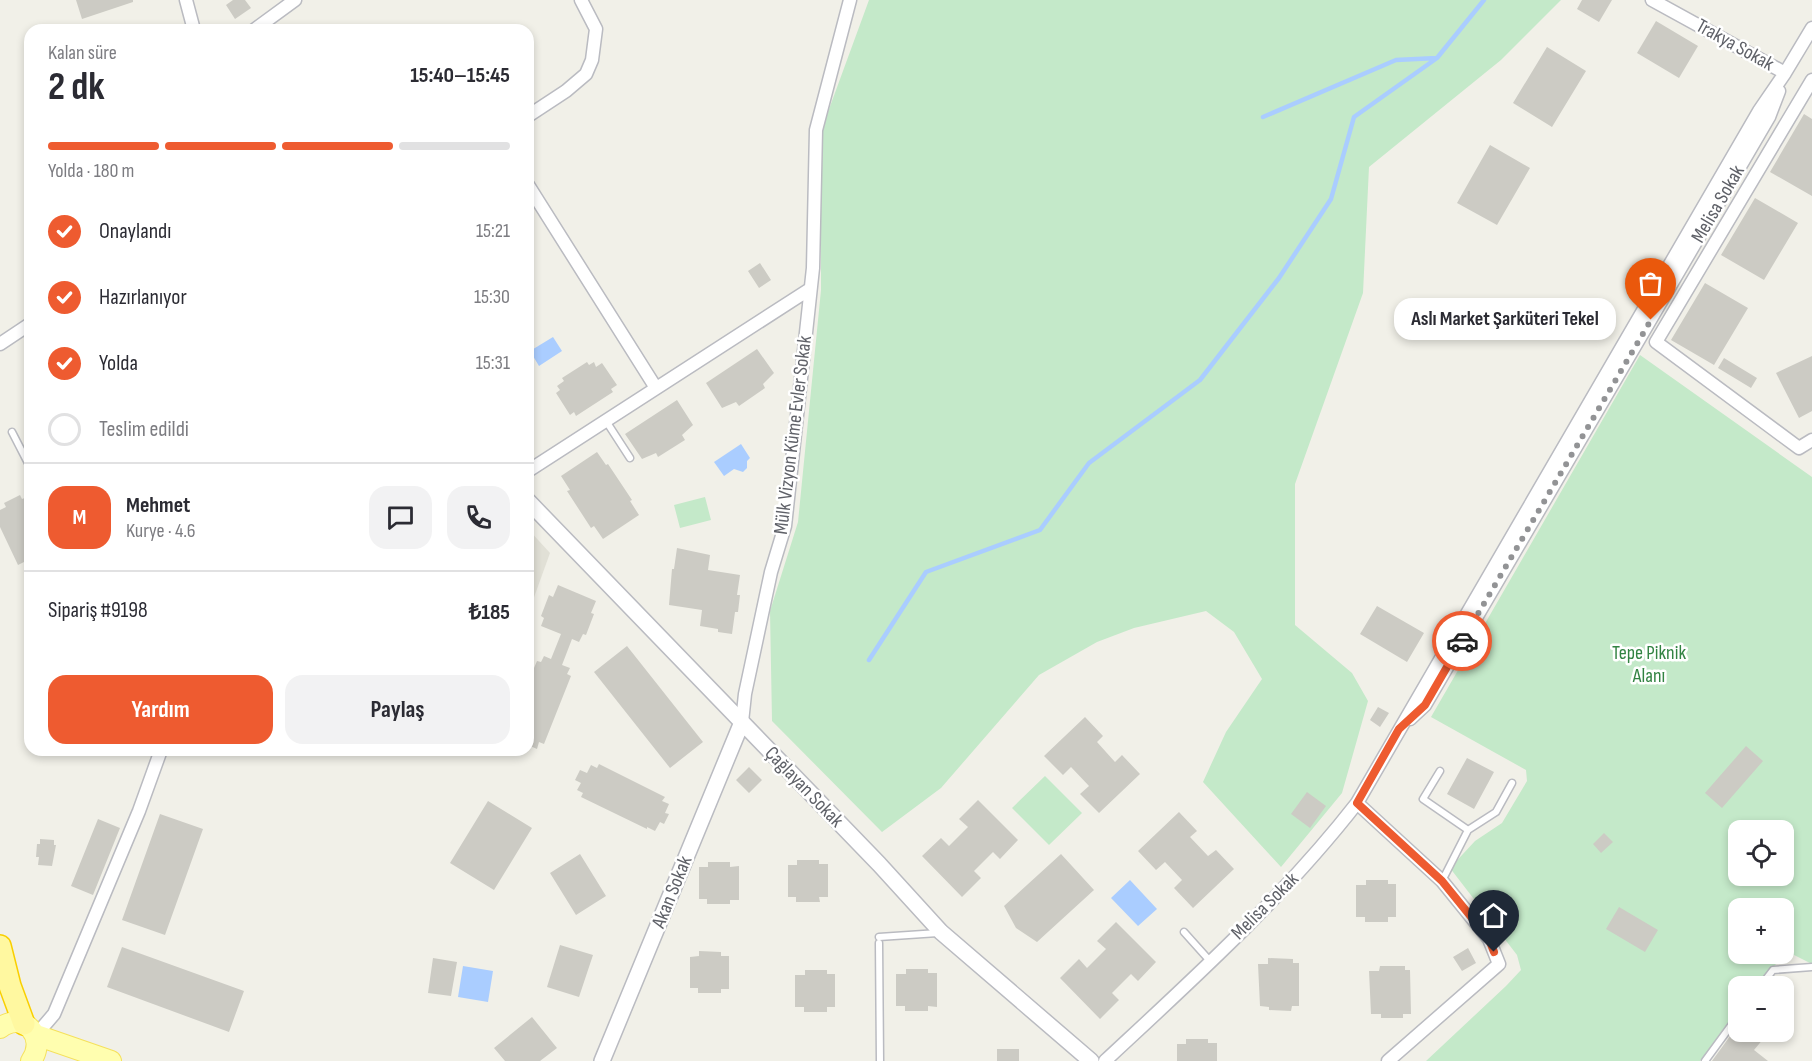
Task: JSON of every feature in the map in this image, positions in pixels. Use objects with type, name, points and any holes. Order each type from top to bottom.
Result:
[{"type":"highway","points":[[0,946],[12,994],[30,1030]]},
{"type":"main road","points":[[0,1028],[11,1023],[111,1061]]},
{"type":"main road","points":[[30,1030],[38,1049],[31,1061]]},
{"type":"street","points":[[186,0],[192,24]]},
{"type":"street","points":[[262,24],[295,0]]},
{"type":"street","points":[[534,112],[566,91],[586,74],[592,60],[596,29],[581,0]]},
{"type":"street","name":"Mülk Vizyon Küme Evler Sokak","points":[[742,722],[745,694],[771,572],[785,526],[813,268],[816,130],[850,0]]},
{"type":"street","name":"Trakya Sokak","points":[[1652,0],[1785,73]]},
{"type":"street","name":"Melisa Sokak","points":[[1105,1061],[1289,883],[1329,839],[1357,803],[1754,121],[1812,28]]},
{"type":"street","points":[[1812,80],[1656,342],[1799,448],[1812,440]]},
{"type":"street","points":[[534,194],[656,388]]},
{"type":"street","points":[[534,467],[810,289]]},
{"type":"street","points":[[0,344],[24,328]]},
{"type":"street","name":"Çağlayan Sokak","points":[[534,507],[942,932],[1091,1061]]},
{"type":"street","name":"Akan Sokak","points":[[602,1061],[742,722]]},
{"type":"street","points":[[30,1030],[54,1014],[160,756]]},
{"type":"street","points":[[1357,803],[1442,881],[1489,939],[1499,964],[1388,1061]]},
{"type":"street","points":[[1454,986],[1458,1000]]},
{"type":"lane","points":[[606,421],[630,458]]},
{"type":"lane","points":[[12,432],[24,455]]},
{"type":"lane","points":[[1440,771],[1423,799],[1468,830]]},
{"type":"lane","points":[[1442,881],[1468,830],[1496,812],[1512,783]]},
{"type":"lane","points":[[880,1061],[879,940],[942,932]]},
{"type":"lane","points":[[1185,932],[1210,961]]},
{"type":"lane","points":[[1768,976],[1773,970],[1812,967]]},
{"type":"lane","points":[[1706,1061],[1728,1031]]},
{"type":"shaded area","points":[[534,536],[550,553],[534,597]]},
{"type":"green space","points":[[869,0],[1561,0],[1501,60],[1369,167],[1363,293],[1295,484],[1295,625],[1352,673],[1368,701],[1342,793],[1281,867],[1203,782],[1226,732],[1262,679],[1234,632],[1206,611],[1134,628],[1097,642],[1039,675],[941,788],[882,832],[772,721],[770,611],[798,522],[821,290],[821,131]]},
{"type":"green space","name":"Tepe Piknik Alanı","points":[[1640,355],[1812,477],[1812,964],[1794,955],[1794,898],[1728,898],[1728,964],[1776,964],[1767,976],[1728,976],[1728,1025],[1700,1061],[1426,1061],[1521,970],[1517,955],[1450,868],[1475,841],[1502,823],[1527,781],[1526,770],[1431,717]]},
{"type":"green space","points":[[705,497],[711,520],[680,528],[674,505]]},
{"type":"green space","points":[[1045,776],[1082,813],[1049,845],[1012,808]]},
{"type":"water","points":[[553,337],[562,351],[539,366],[534,358],[534,349]]},
{"type":"water","points":[[741,444],[750,458],[747,461],[747,468],[743,472],[734,469],[724,476],[714,462]]},
{"type":"water","points":[[1130,880],[1157,909],[1138,926],[1111,898]]},
{"type":"water","points":[[463,966],[493,971],[488,1002],[458,997]]},
{"type":"building","points":[[76,0],[133,0],[133,2],[82,19]]},
{"type":"building","points":[[233,0],[245,0],[251,8],[235,19],[226,5]]},
{"type":"building","points":[[1582,0],[1612,0],[1599,22],[1577,9]]},
{"type":"building","points":[[1656,21],[1698,46],[1679,78],[1637,53]]},
{"type":"building","points":[[1547,47],[1586,71],[1552,127],[1513,103]]},
{"type":"building","points":[[1804,114],[1812,119],[1812,196],[1770,172]]},
{"type":"building","points":[[1490,145],[1530,168],[1497,225],[1457,203]]},
{"type":"building","points":[[1755,198],[1798,223],[1764,280],[1721,255]]},
{"type":"building","points":[[760,263],[771,280],[759,288],[748,271]]},
{"type":"building","points":[[1705,283],[1748,308],[1714,365],[1671,340]]},
{"type":"building","points":[[757,349],[774,373],[763,384],[765,388],[739,406],[736,402],[722,408],[706,383]]},
{"type":"building","points":[[1812,356],[1812,411],[1799,418],[1776,373]]},
{"type":"building","points":[[1724,358],[1757,378],[1751,388],[1718,368]]},
{"type":"building","points":[[587,362],[589,365],[594,362],[596,367],[602,363],[617,385],[611,389],[613,392],[576,416],[574,412],[570,415],[556,393],[560,390],[557,386],[564,381],[562,378]]},
{"type":"building","points":[[677,400],[693,425],[682,435],[685,440],[658,457],[656,453],[642,459],[625,434]]},
{"type":"building","points":[[597,452],[606,465],[608,464],[632,500],[630,501],[639,515],[603,539],[594,526],[591,528],[567,491],[570,490],[561,476]]},
{"type":"building","points":[[20,495],[22,499],[24,498],[24,562],[18,565],[0,527],[0,510],[6,507],[4,503]]},
{"type":"building","points":[[677,548],[710,555],[708,570],[740,575],[737,595],[740,595],[738,612],[735,612],[732,634],[700,626],[702,610],[669,605],[672,569],[674,569]]},
{"type":"building","points":[[558,585],[596,601],[586,635],[583,634],[579,642],[572,639],[562,665],[570,668],[567,674],[571,676],[544,744],[539,742],[537,749],[534,748],[534,668],[537,661],[541,662],[544,656],[551,659],[561,634],[541,626],[544,618],[541,616],[549,595],[553,597]]},
{"type":"building","points":[[1377,606],[1424,633],[1407,662],[1360,634]]},
{"type":"building","points":[[627,646],[703,742],[670,768],[594,672]]},
{"type":"building","points":[[1378,707],[1389,713],[1380,727],[1370,720]]},
{"type":"building","points":[[1085,717],[1103,736],[1097,742],[1115,762],[1122,755],[1140,774],[1099,813],[1080,794],[1089,786],[1071,767],[1063,775],[1044,756]]},
{"type":"building","points":[[1746,746],[1763,761],[1722,808],[1705,793]]},
{"type":"building","points":[[1467,758],[1494,772],[1474,809],[1447,794]]},
{"type":"building","points":[[599,764],[665,797],[662,801],[669,804],[665,813],[669,814],[664,824],[660,822],[655,831],[647,827],[647,829],[581,797],[583,793],[577,790],[581,783],[575,780],[580,770],[587,773],[591,765],[597,768]]},
{"type":"building","points":[[749,767],[762,780],[749,793],[736,780]]},
{"type":"building","points":[[1307,792],[1326,806],[1310,828],[1291,814]]},
{"type":"building","points":[[978,800],[1018,840],[1000,859],[993,852],[974,871],[981,878],[962,897],[922,856],[941,838],[949,846],[968,827],[959,819]]},
{"type":"building","points":[[488,801],[532,828],[494,890],[450,863]]},
{"type":"building","points":[[1179,812],[1197,831],[1190,837],[1208,856],[1216,850],[1234,869],[1193,908],[1174,888],[1182,880],[1165,862],[1156,870],[1138,851]]},
{"type":"building","points":[[160,814],[203,829],[165,935],[122,920]]},
{"type":"building","points":[[98,819],[120,828],[93,895],[71,886]]},
{"type":"building","points":[[1604,833],[1613,842],[1601,853],[1593,844]]},
{"type":"building","points":[[40,839],[54,840],[54,845],[56,845],[52,866],[38,865],[37,844],[40,844]]},
{"type":"building","points":[[580,854],[606,896],[576,915],[550,873]]},
{"type":"building","points":[[1061,854],[1094,890],[1037,942],[1016,928],[1004,906]]},
{"type":"building","points":[[797,860],[819,860],[819,864],[828,864],[828,897],[819,897],[820,902],[796,902],[796,897],[788,897],[788,865],[797,865]]},
{"type":"building","points":[[708,862],[730,862],[730,867],[739,866],[739,900],[730,900],[730,904],[707,904],[707,899],[699,899],[699,867],[708,867]]},
{"type":"building","points":[[1366,880],[1388,880],[1388,884],[1396,884],[1396,917],[1388,917],[1388,922],[1365,922],[1365,917],[1356,917],[1356,885],[1366,885]]},
{"type":"building","points":[[1619,907],[1658,930],[1645,952],[1606,929]]},
{"type":"building","points":[[1116,922],[1156,962],[1138,981],[1131,974],[1112,993],[1119,1000],[1100,1019],[1060,978],[1079,959],[1087,968],[1106,949],[1097,941]]},
{"type":"building","points":[[560,945],[593,955],[579,997],[547,987]]},
{"type":"building","points":[[122,947],[244,991],[229,1032],[107,987]]},
{"type":"building","points":[[1468,948],[1476,963],[1462,971],[1453,957]]},
{"type":"building","points":[[699,951],[721,952],[721,956],[729,956],[729,989],[721,989],[721,993],[698,993],[698,988],[690,988],[690,957],[699,956]]},
{"type":"building","points":[[433,958],[457,962],[451,996],[428,993]]},
{"type":"building","points":[[1268,958],[1293,959],[1293,963],[1299,963],[1299,1006],[1292,1006],[1291,1011],[1269,1010],[1269,1007],[1260,1006],[1258,964],[1268,964]]},
{"type":"building","points":[[1380,966],[1405,966],[1405,970],[1410,970],[1411,1014],[1403,1014],[1403,1018],[1381,1018],[1381,1014],[1371,1014],[1369,971],[1379,971]]},
{"type":"building","points":[[906,969],[928,969],[928,973],[937,973],[937,1007],[928,1006],[928,1011],[905,1011],[905,1006],[896,1006],[896,974],[906,974]]},
{"type":"building","points":[[805,970],[827,970],[827,974],[835,974],[835,1007],[827,1007],[827,1012],[804,1012],[804,1007],[795,1007],[795,975],[805,975]]},
{"type":"building","points":[[532,1017],[557,1048],[540,1061],[505,1061],[494,1048]]},
{"type":"building","points":[[1186,1039],[1208,1039],[1208,1043],[1217,1043],[1217,1061],[1177,1061],[1177,1044],[1186,1044]]},
{"type":"building","points":[[1728,1039],[1728,1042],[1761,1042],[1754,1050],[1768,1061],[1712,1061]]},
{"type":"building","points":[[997,1049],[1019,1049],[1019,1061],[997,1061]]},
{"type":"waterway","points":[[869,660],[926,572],[1040,530],[1089,463],[1200,380],[1279,278],[1331,199],[1354,117],[1437,58],[1484,0]]},
{"type":"waterway","points":[[1263,117],[1396,60],[1437,58]]},
{"type":"way so far","points":[[1462,641],[1651,320]]},
{"type":"place","name":"Aslı Market Şarküteri Tekel","points":[[1651,320]]},
{"type":"route","points":[[1462,641],[1425,705],[1399,729],[1357,803],[1442,881],[1489,939],[1494,952]]}]
